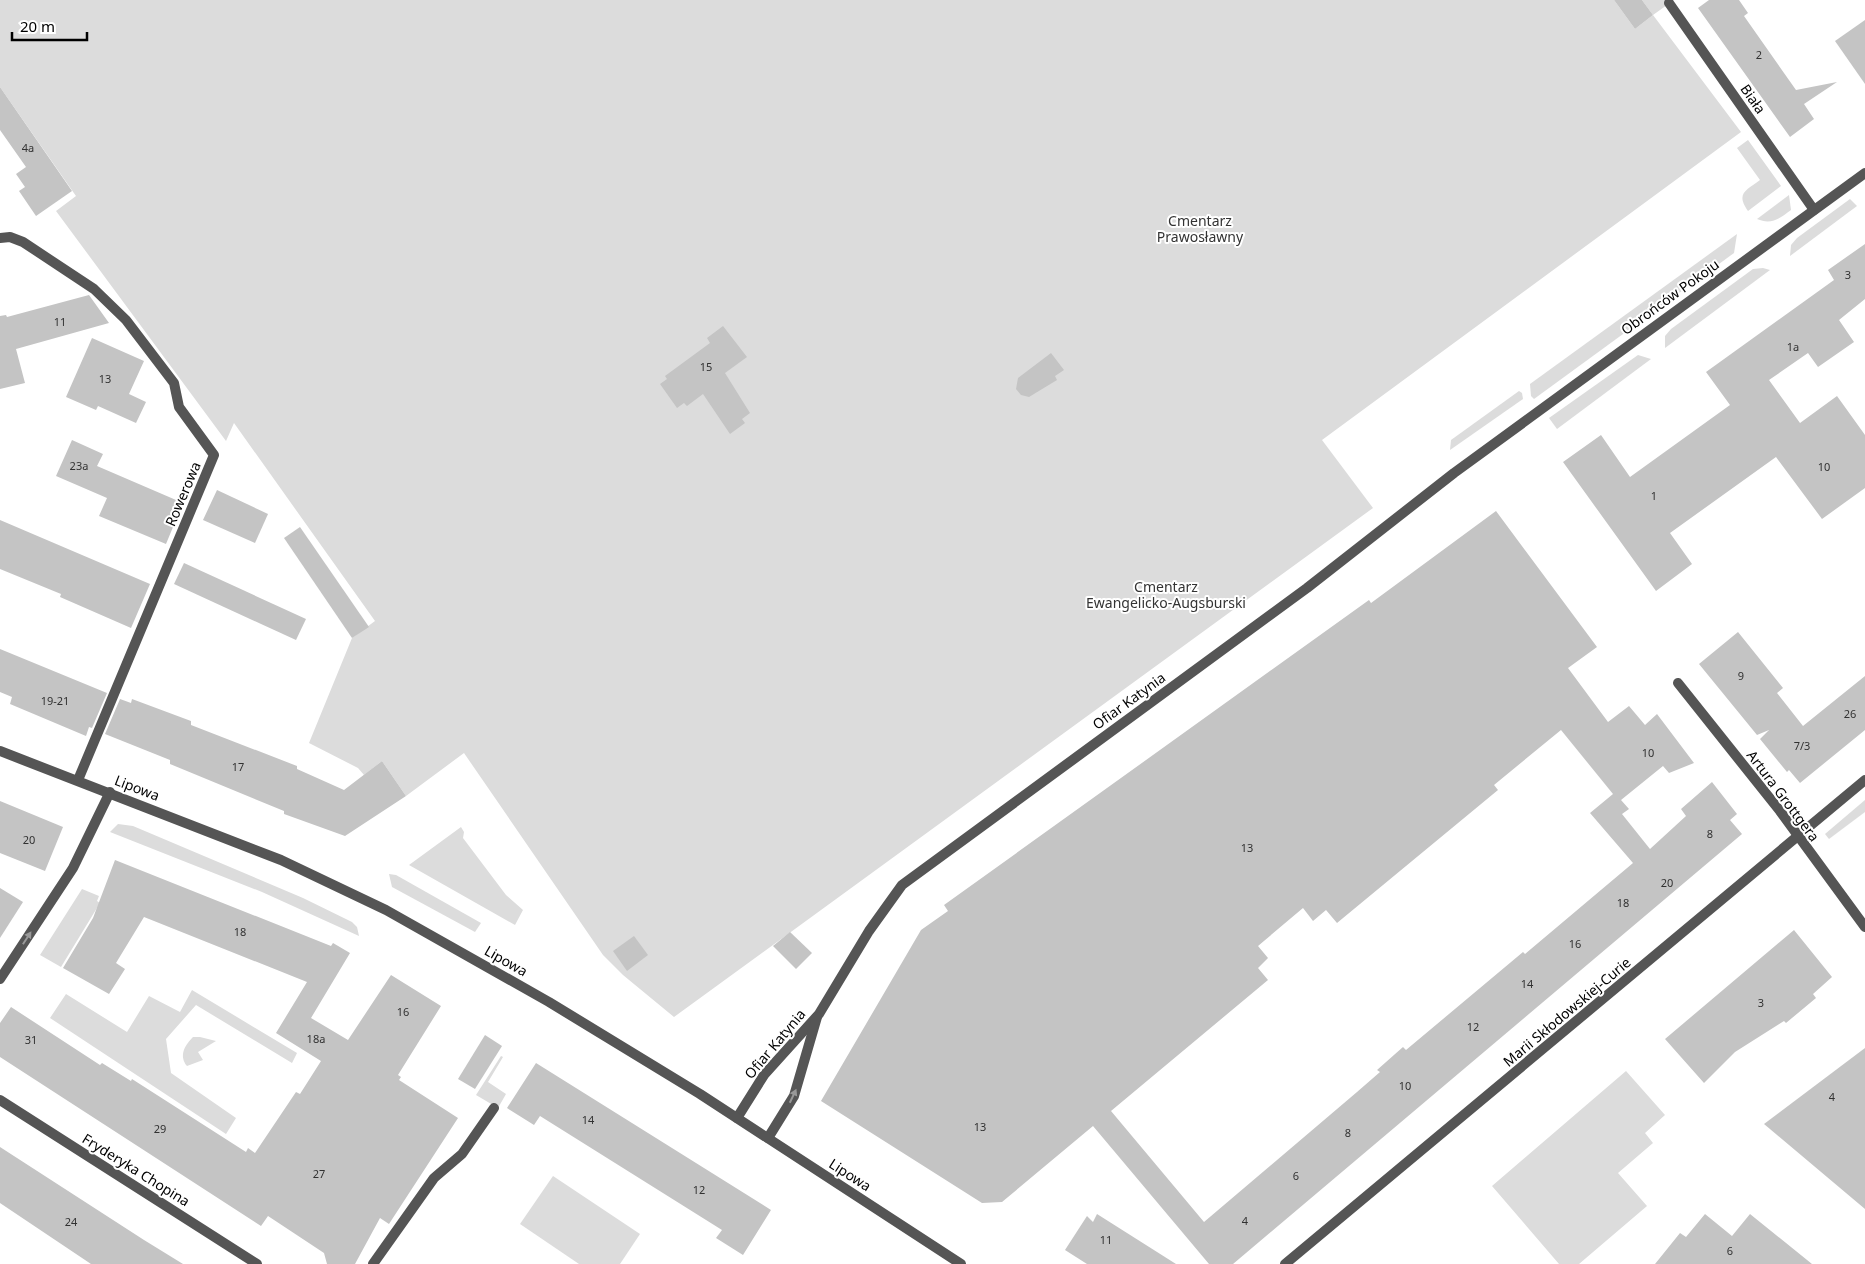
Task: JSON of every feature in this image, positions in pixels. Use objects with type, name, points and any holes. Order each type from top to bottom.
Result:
[{"type":"street","name":"Biała","points":[[1669,3],[1814,210]]},
{"type":"street","name":"Obrońców Pokoju","points":[[1493,445],[1865,173]]},
{"type":"street","name":"Rowerowa","points":[[0,238],[10,237],[23,242],[94,289],[126,320],[174,383],[179,407],[214,455],[78,780]]},
{"type":"street","name":"Ofiar Katynia","points":[[738,1118],[764,1075],[818,1014],[869,931],[902,885],[1307,588],[1493,445]]},
{"type":"street","name":"Artura Grottgera","points":[[1678,683],[1798,837],[1865,927]]},
{"type":"street","name":"Lipowa","points":[[0,751],[110,792],[281,860],[351,891],[446,942],[541,997],[738,1118],[961,1264]]},
{"type":"street","name":"Marii Skłodowskiej-Curie","points":[[1285,1264],[1865,780]]},
{"type":"street","points":[[0,979],[72,868],[90,836],[110,792]]},
{"type":"street","name":"Ofiar Katynia","points":[[768,1138],[794,1096],[818,1014]]},
{"type":"street","name":"Fryderyka Chopina","points":[[0,1100],[256,1264]]},
{"type":"street","points":[[373,1264],[434,1178],[462,1154],[494,1108]]},
{"type":"green space","points":[[0,0],[1614,0],[1635,29],[1653,15],[1741,132],[1322,440],[1373,508],[674,1017],[623,975],[603,955],[464,753],[406,796],[382,761],[364,775],[358,768],[309,743],[352,638],[375,621],[234,423],[226,441],[56,211],[76,196],[0,87]]},
{"type":"green space","points":[[1642,0],[1674,0],[1653,15]]},
{"type":"green space","points":[[1748,140],[1781,186],[1748,211],[1744,205],[1744,192],[1760,180],[1737,148]]},
{"type":"green space","points":[[1789,195],[1791,210],[1783,216],[1771,221],[1757,219]]},
{"type":"green space","points":[[1850,199],[1857,206],[1790,256],[1791,245],[1797,238]]},
{"type":"green space","points":[[1737,234],[1734,253],[1534,399],[1531,396],[1530,384]]},
{"type":"green space","points":[[1763,268],[1770,270],[1665,348],[1665,336],[1671,329],[1753,269]]},
{"type":"green space","points":[[1638,355],[1651,359],[1557,429],[1549,418]]},
{"type":"green space","points":[[1519,391],[1522,393],[1523,399],[1450,450],[1451,440]]},
{"type":"green space","points":[[1865,800],[1865,812],[1829,839],[1825,834]]},
{"type":"green space","points":[[118,824],[133,826],[303,898],[352,922],[357,927],[359,936],[262,892],[110,832]]},
{"type":"green space","points":[[461,827],[464,832],[463,838],[506,895],[523,910],[515,925],[409,865]]},
{"type":"green space","points":[[389,874],[396,875],[481,923],[475,932],[392,887]]},
{"type":"green space","points":[[82,889],[99,896],[97,901],[100,903],[61,967],[40,955]]},
{"type":"green space","points":[[192,990],[297,1053],[292,1063],[196,1005],[166,1039],[171,1073],[236,1118],[226,1134],[50,1018],[66,994],[127,1032],[149,996],[180,1012]]},
{"type":"green space","points":[[193,1037],[216,1041],[198,1052],[203,1060],[187,1066],[183,1055],[187,1044]]},
{"type":"green space","points":[[501,1056],[503,1057],[488,1082],[506,1094],[498,1108],[476,1095]]},
{"type":"green space","points":[[1626,1071],[1665,1115],[1645,1133],[1653,1143],[1618,1173],[1647,1206],[1579,1264],[1559,1264],[1492,1186]]},
{"type":"green space","points":[[553,1176],[640,1234],[620,1264],[579,1264],[520,1224]]},
{"type":"building","points":[[1614,0],[1642,0],[1653,15],[1635,29]]},
{"type":"building","points":[[1709,0],[1739,0],[1748,13],[1744,16],[1796,90],[1837,82],[1804,104],[1814,119],[1790,137],[1698,8]]},
{"type":"building","points":[[1865,20],[1865,84],[1835,41]]},
{"type":"building","points":[[0,87],[72,191],[36,216],[19,191],[25,187],[16,174],[26,167],[0,130]]},
{"type":"building","points":[[1865,244],[1865,299],[1839,320],[1854,342],[1818,367],[1808,353],[1769,380],[1800,423],[1837,396],[1865,435],[1865,488],[1822,519],[1776,457],[1670,533],[1692,564],[1656,591],[1563,462],[1601,435],[1630,477],[1730,405],[1706,372],[1834,280],[1828,270]]},
{"type":"building","points":[[89,295],[109,323],[16,349],[25,383],[0,389],[0,316],[6,315],[7,317]]},
{"type":"building","points":[[723,326],[747,357],[725,373],[750,413],[742,419],[745,423],[730,434],[703,394],[687,406],[684,403],[677,408],[660,384],[667,379],[665,376],[710,343],[707,338]]},
{"type":"building","points":[[92,338],[144,361],[129,394],[146,402],[136,423],[98,406],[96,410],[66,397]]},
{"type":"building","points":[[1051,353],[1064,370],[1055,376],[1057,380],[1029,397],[1021,395],[1016,389],[1018,378]]},
{"type":"building","points":[[72,440],[103,454],[97,466],[183,503],[166,544],[99,516],[107,498],[56,476]]},
{"type":"building","points":[[217,490],[268,514],[255,543],[203,520]]},
{"type":"building","points":[[1496,511],[1597,647],[1568,668],[1608,722],[1629,706],[1645,725],[1657,714],[1694,763],[1669,773],[1663,766],[1621,800],[1629,809],[1622,814],[1650,849],[1686,816],[1681,809],[1712,782],[1737,814],[1730,820],[1742,834],[1233,1264],[1209,1264],[1093,1126],[1002,1202],[982,1203],[821,1101],[921,930],[948,911],[944,905],[1369,600],[1371,603]],"holes":[[[1561,730],[1613,794],[1590,813],[1633,863],[1525,954],[1523,952],[1406,1050],[1403,1047],[1377,1070],[1380,1072],[1204,1222],[1111,1111],[1268,980],[1258,968],[1268,958],[1258,946],[1303,908],[1313,921],[1326,910],[1337,923],[1498,790],[1494,785]]]},
{"type":"building","points":[[0,520],[150,584],[131,628],[60,597],[61,594],[0,569]]},
{"type":"building","points":[[300,527],[369,627],[352,638],[284,538]]},
{"type":"building","points":[[184,563],[306,619],[296,640],[174,584]]},
{"type":"building","points":[[1738,632],[1783,688],[1777,693],[1803,726],[1865,676],[1865,730],[1800,783],[1789,770],[1787,772],[1760,739],[1769,730],[1757,735],[1699,664]]},
{"type":"building","points":[[0,649],[107,693],[92,728],[89,727],[86,736],[10,704],[12,697],[0,692]]},
{"type":"building","points":[[120,699],[131,703],[132,699],[191,721],[191,725],[297,766],[297,769],[344,790],[382,761],[406,796],[345,836],[284,814],[284,811],[170,764],[170,760],[105,734]]},
{"type":"building","points":[[0,801],[63,827],[45,871],[0,853]]},
{"type":"building","points":[[115,860],[331,946],[333,943],[350,953],[311,1018],[348,1040],[391,975],[441,1006],[398,1075],[401,1077],[399,1080],[458,1118],[389,1224],[380,1218],[355,1264],[327,1264],[324,1253],[268,1216],[261,1226],[0,1057],[0,1023],[11,1007],[100,1065],[102,1063],[131,1081],[132,1079],[246,1152],[248,1148],[255,1153],[296,1092],[300,1094],[321,1061],[276,1033],[307,982],[144,917],[116,963],[125,969],[109,994],[63,968],[93,918]]},
{"type":"building","points":[[0,888],[23,902],[0,938]]},
{"type":"building","points":[[1794,930],[1832,977],[1813,994],[1816,998],[1786,1023],[1784,1021],[1735,1052],[1704,1083],[1665,1039]]},
{"type":"building","points":[[790,932],[812,953],[796,969],[773,946]]},
{"type":"building","points":[[634,936],[648,955],[627,971],[613,951]]},
{"type":"building","points":[[485,1035],[502,1046],[475,1089],[458,1079]]},
{"type":"building","points":[[1865,1048],[1865,1209],[1764,1124]]},
{"type":"building","points":[[536,1063],[771,1210],[743,1255],[716,1238],[722,1230],[540,1116],[534,1125],[507,1108]]},
{"type":"building","points":[[0,1147],[183,1264],[91,1264],[0,1203]]},
{"type":"building","points":[[1097,1214],[1176,1264],[1087,1264],[1065,1250],[1087,1216],[1093,1222]]},
{"type":"building","points":[[1705,1214],[1732,1236],[1750,1214],[1812,1264],[1655,1264],[1680,1233],[1686,1237]]},
{"type":"park label","name":"Cmentarz Prawosławny","points":[[1200,230]]},
{"type":"park label","name":"Cmentarz Ewangelicko-Augsburski","points":[[1166,596]]}]
